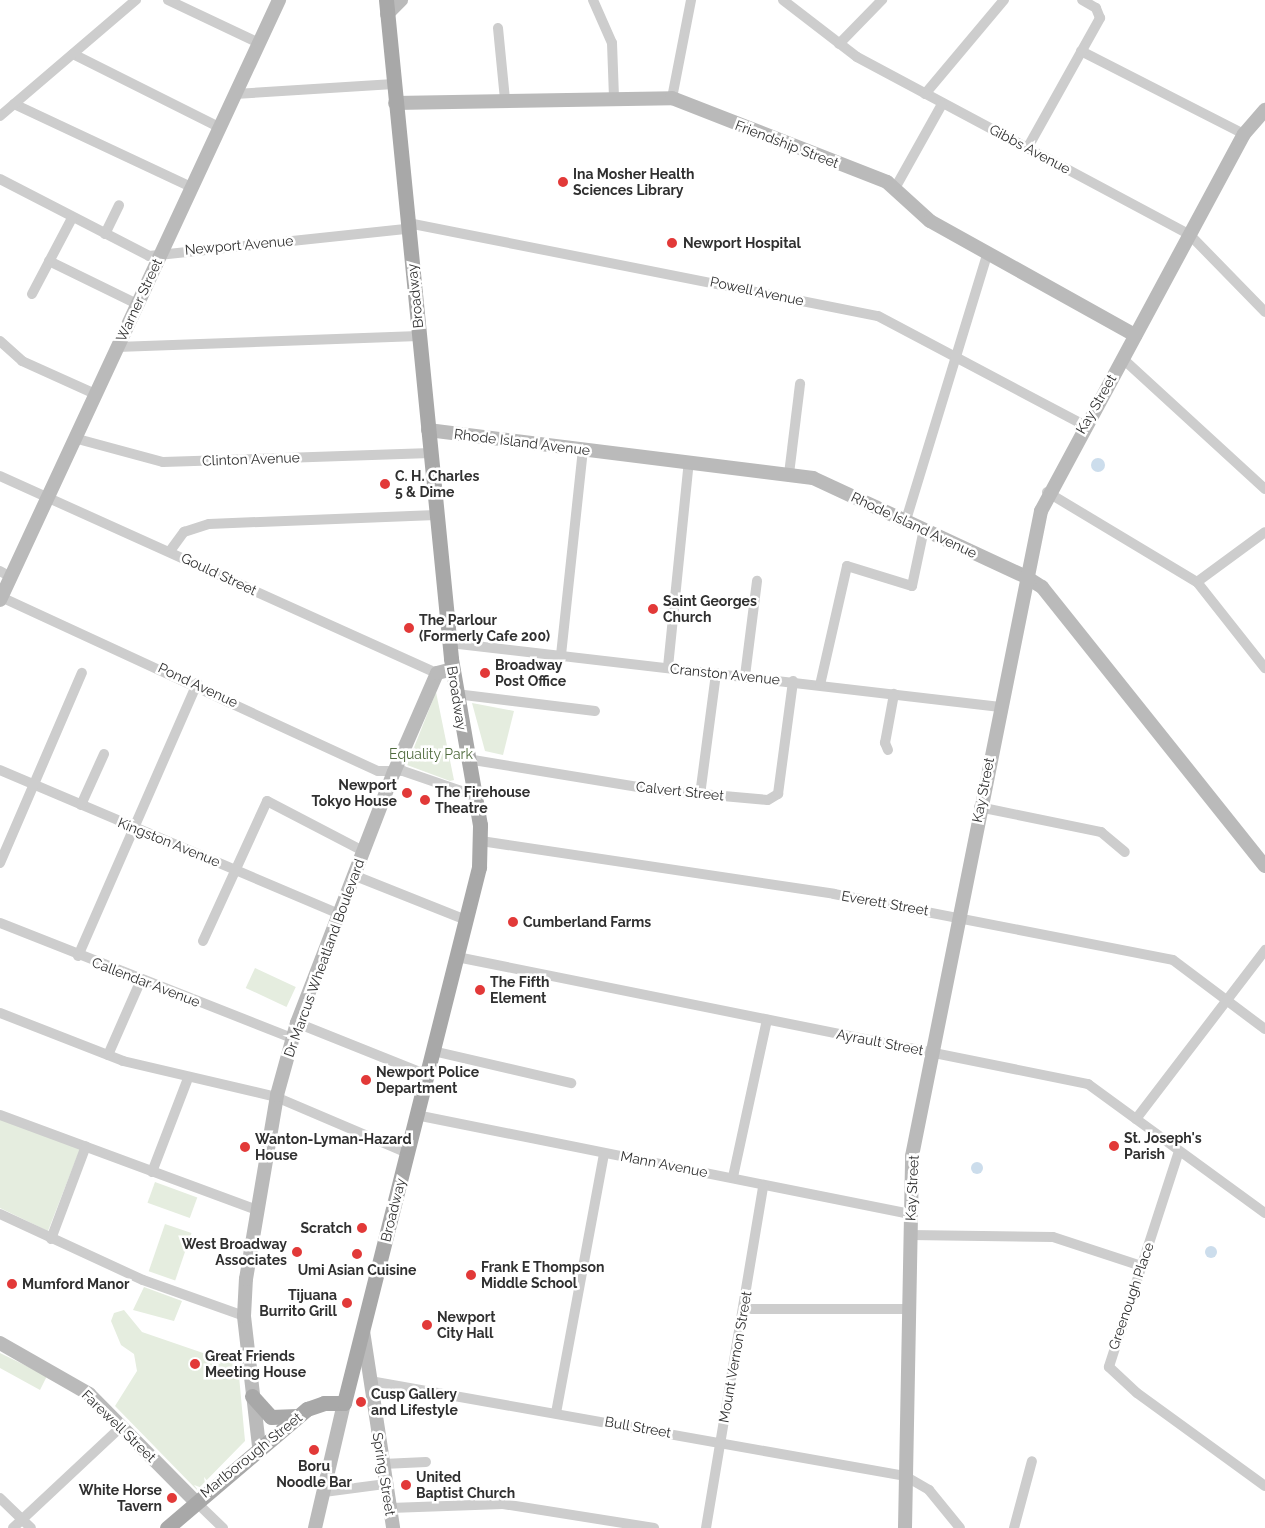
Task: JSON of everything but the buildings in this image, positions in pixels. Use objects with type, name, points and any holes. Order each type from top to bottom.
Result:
[{"type":"main road","name":"Broadway","points":[[344,1403],[416,1115],[421,1073],[433,1051],[457,957],[481,841],[476,796],[467,759],[452,669],[386,7]]},
{"type":"main road","points":[[252,1396],[271,1417],[301,1414]]},
{"type":"main road","name":"Marlborough Street","points":[[167,1528],[182,1523],[195,1501],[259,1446],[301,1414],[320,1404],[344,1403]]},
{"type":"street","points":[[0,116],[136,0]]},
{"type":"street","points":[[168,0],[259,43]]},
{"type":"street","name":"Warner Street","points":[[1,598],[5,574],[74,438],[279,0]]},
{"type":"street","points":[[386,7],[402,0]]},
{"type":"street","points":[[593,0],[612,43],[614,98]]},
{"type":"street","points":[[672,98],[691,0]]},
{"type":"street","name":"Gibbs Avenue","points":[[783,0],[839,44],[942,104],[1028,147],[1189,234],[1265,312]]},
{"type":"street","points":[[839,44],[882,0]]},
{"type":"street","points":[[926,94],[1004,0]]},
{"type":"street","points":[[1028,147],[1081,51],[1099,12],[1082,0]]},
{"type":"street","points":[[498,28],[505,99]]},
{"type":"street","points":[[1081,51],[1244,134]]},
{"type":"street","points":[[73,54],[219,127]]},
{"type":"street","points":[[235,94],[394,84]]},
{"type":"street","name":"Friendship Street","points":[[395,103],[505,99],[672,98],[886,182],[930,222],[988,252],[1135,335]]},
{"type":"street","points":[[14,104],[191,186]]},
{"type":"street","points":[[894,190],[942,104]]},
{"type":"street","name":"Kay Street","points":[[905,1528],[907,1309],[912,1156],[979,806],[1026,577],[1047,492],[1244,134],[1264,112]]},
{"type":"street","name":"Newport Avenue","points":[[0,179],[72,218],[149,256],[159,257],[408,226]]},
{"type":"street","points":[[105,234],[118,204]]},
{"type":"street","points":[[32,294],[72,218]]},
{"type":"street","name":"Powell Avenue","points":[[408,226],[878,316],[1084,425]]},
{"type":"street","points":[[906,520],[988,252]]},
{"type":"street","points":[[49,261],[137,304]]},
{"type":"street","points":[[117,347],[419,336]]},
{"type":"street","points":[[0,341],[22,362],[95,394]]},
{"type":"street","points":[[1122,358],[1265,489]]},
{"type":"street","points":[[789,474],[800,384]]},
{"type":"street","name":"Rhode Island Avenue","points":[[428,430],[813,478],[1026,577],[1042,587],[1264,863]]},
{"type":"street","name":"Clinton Avenue","points":[[74,438],[163,462],[431,453]]},
{"type":"street","points":[[561,655],[583,449]]},
{"type":"street","points":[[668,667],[689,462]]},
{"type":"street","name":"Gould Street","points":[[0,476],[437,673]]},
{"type":"street","points":[[1047,492],[1197,582],[1265,668]]},
{"type":"street","points":[[170,551],[184,532],[209,524],[436,515]]},
{"type":"street","points":[[820,685],[847,566],[912,586],[924,529]]},
{"type":"street","points":[[1197,582],[1265,532]]},
{"type":"street","points":[[744,676],[758,580]]},
{"type":"street","name":"Pond Avenue","points":[[1,598],[196,683],[378,771],[394,772],[476,796]]},
{"type":"street","name":"Cranston Avenue","points":[[450,643],[793,681],[1000,707]]},
{"type":"street","points":[[437,673],[452,669]]},
{"type":"street","name":"Dr Marcus Wheatland Boulevard","points":[[259,1446],[244,1316],[276,1097],[297,1023],[338,913],[394,772],[437,673]]},
{"type":"street","points":[[700,795],[716,673]]},
{"type":"street","points":[[0,863],[82,674]]},
{"type":"street","name":"Calvert Street","points":[[467,759],[700,795],[775,799],[793,681]]},
{"type":"street","points":[[78,956],[132,827],[196,683]]},
{"type":"street","points":[[456,694],[595,711]]},
{"type":"street","points":[[888,750],[885,743],[894,694]]},
{"type":"street","points":[[80,805],[104,754]]},
{"type":"street","name":"Kingston Avenue","points":[[0,770],[338,913]]},
{"type":"street","points":[[203,941],[267,802],[363,851]]},
{"type":"street","points":[[979,806],[1101,832],[1125,852]]},
{"type":"street","name":"Everett Street","points":[[481,841],[958,915],[1173,960],[1265,1029]]},
{"type":"street","points":[[353,875],[466,920]]},
{"type":"street","name":"Callendar Avenue","points":[[0,923],[78,956],[292,1038]]},
{"type":"street","points":[[1136,1119],[1265,950]]},
{"type":"street","name":"Ayrault Street","points":[[457,957],[1088,1084],[1265,1213]]},
{"type":"street","points":[[108,1055],[140,980]]},
{"type":"street","points":[[0,1013],[108,1055],[188,1078],[276,1097],[407,1153]]},
{"type":"street","points":[[733,1177],[768,1020]]},
{"type":"street","points":[[297,1023],[421,1073]]},
{"type":"street","points":[[433,1051],[571,1083]]},
{"type":"street","points":[[152,1172],[188,1078]]},
{"type":"street","points":[[0,1115],[258,1210]]},
{"type":"street","name":"Mann Avenue","points":[[416,1115],[733,1177],[762,1186],[910,1214]]},
{"type":"street","points":[[51,1239],[86,1146]]},
{"type":"street","name":"Greenough Place","points":[[1179,1151],[1110,1360],[1113,1373],[1265,1486]]},
{"type":"street","points":[[556,1413],[604,1153]]},
{"type":"street","name":"Mount Vernon Street","points":[[706,1528],[762,1186]]},
{"type":"street","points":[[0,1214],[143,1280],[244,1316]]},
{"type":"street","points":[[910,1235],[1054,1238],[1141,1266]]},
{"type":"street","points":[[743,1309],[907,1309]]},
{"type":"street","name":"Spring Street","points":[[363,1331],[393,1528]]},
{"type":"street","name":"Farewell Street","points":[[0,1344],[74,1383],[222,1528]]},
{"type":"street","name":"Bull Street","points":[[370,1381],[905,1476],[929,1490],[960,1528]]},
{"type":"street","name":"Broadway","points":[[315,1528],[344,1403]]},
{"type":"street","points":[[14,1528],[121,1427]]},
{"type":"street","points":[[1014,1528],[1032,1461]]},
{"type":"street","points":[[383,1464],[426,1462]]},
{"type":"street","points":[[324,1492],[386,1484]]},
{"type":"street","points":[[0,1498],[31,1528]]},
{"type":"street","points":[[390,1508],[503,1504],[629,1526],[654,1528]]},
{"type":"green space","name":"Equality Park","points":[[436,692],[454,780],[450,781],[407,765]]},
{"type":"green space","points":[[472,703],[514,711],[503,755],[485,751]]},
{"type":"green space","points":[[255,968],[296,987],[286,1007],[246,988]]},
{"type":"green space","points":[[0,1119],[80,1149],[48,1231],[0,1208]]},
{"type":"green space","points":[[155,1182],[197,1197],[190,1218],[147,1203]]},
{"type":"green space","points":[[165,1224],[191,1233],[175,1280],[149,1271]]},
{"type":"green space","points":[[144,1287],[182,1301],[174,1321],[133,1310]]},
{"type":"green space","points":[[124,1310],[142,1332],[238,1365],[245,1441],[197,1490],[115,1406],[137,1371],[134,1354],[121,1345],[111,1321],[114,1313]]},
{"type":"green space","points":[[0,1353],[47,1376],[40,1390],[0,1368]]},
{"type":"water","points":[[1095,458],[1101,458],[1105,465],[1101,472],[1095,472],[1091,468],[1091,462]]},
{"type":"water","points":[[975,1162],[979,1162],[983,1168],[979,1174],[975,1174],[971,1170],[971,1166]]},
{"type":"water","points":[[1213,1246],[1216,1247],[1216,1257],[1209,1258],[1206,1257],[1205,1250],[1206,1247]]},
{"type":"place","name":"Ina Mosher Health Sciences Library","points":[[563,182]]},
{"type":"place","name":"Newport Hospital","points":[[672,243]]},
{"type":"place","name":"C. H. Charles 5 & Dime","points":[[385,484]]},
{"type":"place","name":"Saint Georges Church","points":[[653,609]]},
{"type":"place","name":"The Parlour (Formerly Cafe 200)","points":[[409,628]]},
{"type":"place","name":"Broadway Post Office","points":[[485,673]]},
{"type":"place","name":"Newport Tokyo House","points":[[407,793]]},
{"type":"place","name":"The Firehouse Theatre","points":[[425,800]]},
{"type":"place","name":"Cumberland Farms","points":[[513,922]]},
{"type":"place","name":"The Fifth Element","points":[[480,990]]},
{"type":"place","name":"Newport Police Department","points":[[366,1080]]},
{"type":"place","name":"St. Joseph's Parish","points":[[1114,1146]]},
{"type":"place","name":"Wanton-Lyman-Hazard House","points":[[245,1147]]},
{"type":"place","name":"Scratch","points":[[362,1228]]},
{"type":"place","name":"West Broadway Associates","points":[[297,1252]]},
{"type":"place","name":"Umi Asian Cuisine","points":[[357,1254]]},
{"type":"place","name":"Frank E Thompson Middle School","points":[[471,1275]]},
{"type":"place","name":"Mumford Manor","points":[[12,1284]]},
{"type":"place","name":"Tijuana Burrito Grill","points":[[347,1303]]},
{"type":"place","name":"Newport City Hall","points":[[427,1325]]},
{"type":"place","name":"Great Friends Meeting House","points":[[195,1364]]},
{"type":"place","name":"Cusp Gallery and Lifestyle","points":[[361,1402]]},
{"type":"place","name":"Boru Noodle Bar","points":[[314,1450]]},
{"type":"place","name":"United Baptist Church","points":[[406,1485]]},
{"type":"place","name":"White Horse Tavern","points":[[172,1498]]}]
